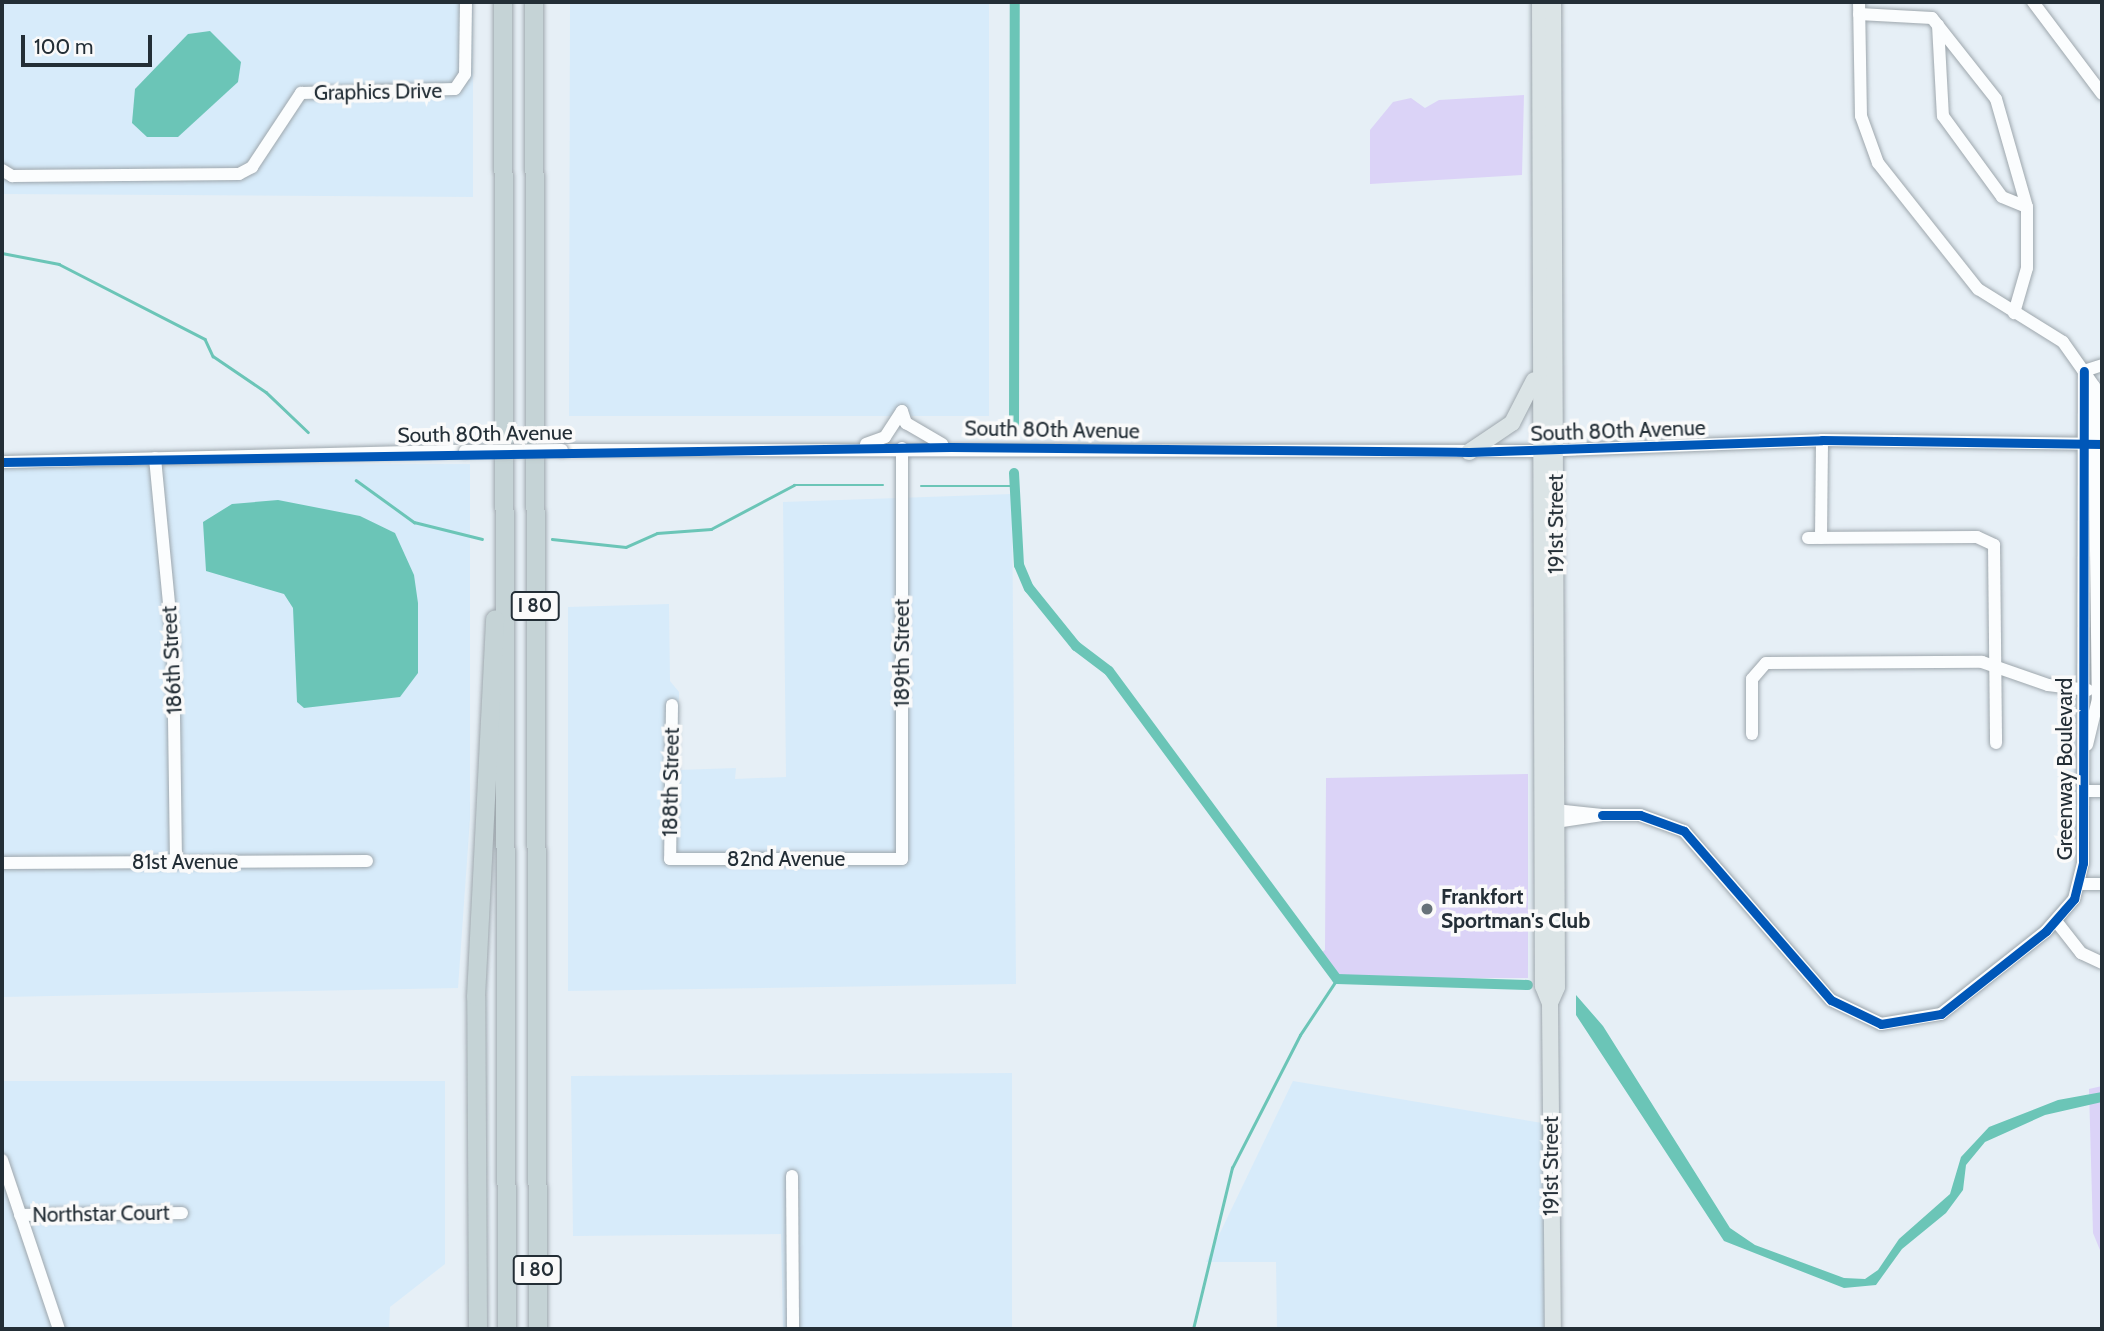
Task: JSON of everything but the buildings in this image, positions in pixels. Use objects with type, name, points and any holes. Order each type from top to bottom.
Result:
[{"type":"highway","name":"I 80","points":[[503,2],[507,1329]]},
{"type":"highway","name":"I 80","points":[[534,2],[538,1329]]},
{"type":"highway","points":[[478,1329],[476,997],[496,586],[506,497]]},
{"type":"main road","name":"191st Street","points":[[1540,2],[1538,360],[1543,986],[1550,1003],[1552,1329]]},
{"type":"main road","name":"191st Street","points":[[1550,1003],[1557,987],[1553,2]]},
{"type":"main road","points":[[1469,452],[1523,410],[1538,360]]},
{"type":"street","name":"Graphics Drive","points":[[2,170],[12,176],[239,174],[252,167],[301,93],[449,92],[461,85],[466,2]]},
{"type":"street","points":[[2033,2],[2102,94]]},
{"type":"street","points":[[1859,8],[1926,15],[1938,26],[1996,99],[2027,207],[2027,268],[2014,313]]},
{"type":"street","name":"Greenway Boulevard","points":[[1859,8],[1861,116],[1870,146],[1978,289],[2063,342],[2084,371],[2095,394],[2099,444],[2100,690],[2084,755]]},
{"type":"street","points":[[1938,26],[1943,116],[2002,197],[2027,207]]},
{"type":"street","points":[[2084,371],[2102,365]]},
{"type":"street","name":"Greenway Boulevard","points":[[1556,816],[1640,815],[1684,831],[1830,1000],[1881,1024],[1925,1021],[1948,1009],[2056,921],[2080,884],[2084,755],[2081,444],[2084,371]]},
{"type":"street","points":[[852,448],[886,437],[902,411],[906,424],[929,441],[951,447]]},
{"type":"street","name":"South 80th Avenue","points":[[2,461],[562,450],[951,447],[1539,452],[1822,440],[2099,444]]},
{"type":"street","points":[[1822,440],[1815,538],[1987,539],[1995,554],[1996,743]]},
{"type":"street","name":"189th Street","points":[[902,448],[902,859]]},
{"type":"street","name":"186th Street","points":[[155,458],[173,646],[176,863]]},
{"type":"street","points":[[2081,525],[2099,525]]},
{"type":"street","points":[[1752,734],[1752,679],[1766,663],[1996,663],[2048,685],[2100,690]]},
{"type":"street","name":"188th Street","points":[[670,859],[672,705]]},
{"type":"street","points":[[2082,791],[2102,791]]},
{"type":"street","name":"82nd Avenue","points":[[670,859],[902,859]]},
{"type":"street","name":"81st Avenue","points":[[2,863],[368,861]]},
{"type":"street","points":[[2080,884],[2102,884]]},
{"type":"street","points":[[2056,921],[2081,953],[2102,963]]},
{"type":"street","points":[[2,1160],[59,1329]]},
{"type":"street","points":[[792,1176],[793,1329]]},
{"type":"street","name":"Northstar Court","points":[[20,1215],[182,1213]]},
{"type":"shaded area","points":[[2,2],[473,2],[473,197],[2,194]]},
{"type":"shaded area","points":[[570,2],[989,2],[989,416],[569,416]]},
{"type":"shaded area","points":[[210,31],[241,62],[238,82],[178,137],[147,137],[132,123],[135,89],[188,34]]},
{"type":"shaded area","points":[[1524,95],[1522,175],[1370,184],[1370,130],[1393,102],[1411,98],[1425,108],[1439,100]]},
{"type":"shaded area","points":[[470,464],[470,818],[458,988],[2,997],[2,465]]},
{"type":"shaded area","points":[[1012,494],[1016,984],[568,991],[568,607],[669,604],[670,681],[679,692],[678,770],[736,768],[735,779],[786,777],[783,502]]},
{"type":"shaded area","points":[[278,500],[360,516],[395,533],[414,575],[418,603],[418,673],[400,697],[304,708],[297,702],[293,608],[284,594],[206,571],[203,522],[232,504]]},
{"type":"shaded area","name":"Frankfort Sportman's Club","points":[[1528,774],[1528,978],[1344,978],[1325,971],[1315,957],[1325,950],[1326,778]]},
{"type":"shaded area","points":[[1576,995],[1603,1026],[1730,1228],[1755,1245],[1844,1278],[1865,1279],[1878,1270],[1899,1239],[1950,1194],[1961,1157],[1989,1127],[2058,1100],[2102,1092],[2102,1102],[2045,1115],[1985,1142],[1966,1165],[1963,1190],[1946,1213],[1902,1249],[1876,1285],[1844,1288],[1724,1241],[1576,1015]]},
{"type":"shaded area","points":[[1012,1073],[1012,1329],[783,1329],[781,1234],[573,1236],[571,1076]]},
{"type":"shaded area","points":[[2,1081],[445,1081],[445,1264],[390,1307],[389,1329],[2,1329]]},
{"type":"shaded area","points":[[1293,1081],[1554,1125],[1553,1329],[1277,1329],[1276,1262],[1206,1262]]},
{"type":"shaded area","points":[[2102,1086],[2102,1255],[2093,1233],[2089,1089]]},
{"type":"waterway","points":[[1014,431],[1015,2]]},
{"type":"waterway","points":[[2,253],[59,264],[205,339],[213,356],[266,392],[308,432]]},
{"type":"waterway","points":[[1014,473],[1019,565],[1029,588],[1076,646],[1109,671],[1337,979],[1528,985]]},
{"type":"waterway","points":[[356,480],[414,522],[482,539]]},
{"type":"waterway","points":[[552,539],[626,547],[657,533],[711,529],[794,485],[883,485]]},
{"type":"waterway","points":[[921,486],[1014,486]]},
{"type":"waterway","points":[[1193,1329],[1232,1168],[1300,1035],[1337,979]]},
{"type":"cycle path","points":[[1602,815],[1640,815],[1684,831],[1831,1000],[1881,1024],[1941,1014],[2046,931],[2074,899],[2083,863],[2084,371]]},
{"type":"cycle path","points":[[2,462],[951,447],[1469,452],[1822,440],[2102,444]]},
{"type":"place","name":"Frankfort Sportman's Club","points":[[1427,909]]}]
